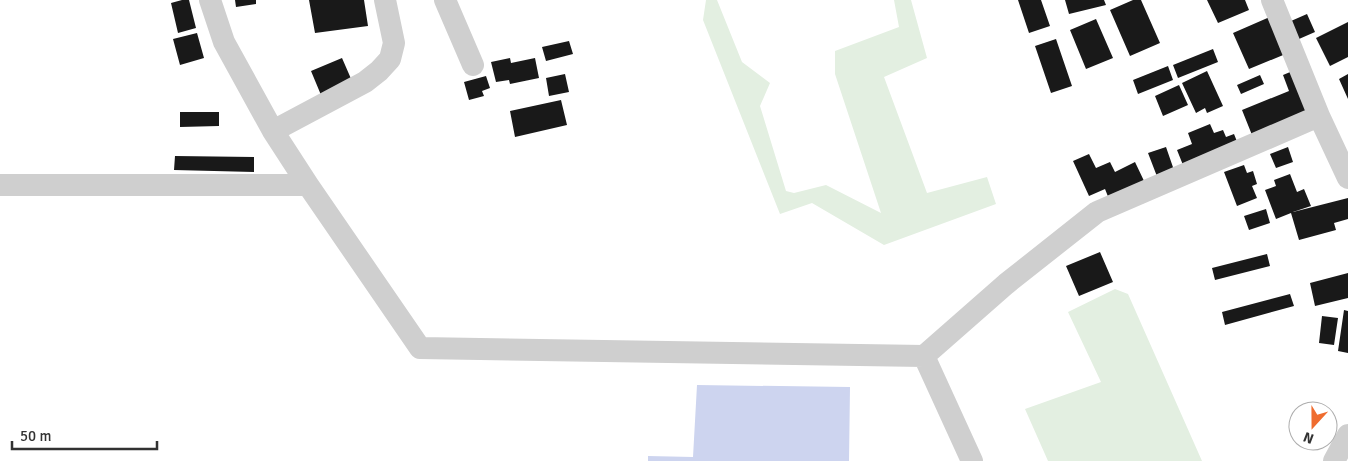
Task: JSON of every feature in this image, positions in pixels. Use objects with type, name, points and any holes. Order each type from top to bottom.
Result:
[{"type":"street","points":[[210,0],[224,42],[273,131],[420,348],[924,356],[1006,284],[1097,212],[1319,116]]},
{"type":"street","points":[[273,131],[365,82],[390,59],[394,43],[385,0]]},
{"type":"street","points":[[445,0],[473,65]]},
{"type":"street","points":[[1272,0],[1319,116],[1348,178]]},
{"type":"street","points":[[0,185],[308,185]]},
{"type":"street","points":[[924,356],[972,461]]},
{"type":"street","points":[[1334,461],[1348,434]]},
{"type":"green space","points":[[706,0],[717,0],[742,62],[770,83],[760,106],[786,191],[794,193],[826,185],[881,213],[835,74],[835,51],[899,27],[894,0],[911,0],[927,58],[884,77],[927,193],[987,177],[996,204],[884,245],[812,203],[780,214],[703,20]]},
{"type":"green space","points":[[1115,289],[1128,294],[1202,461],[1048,461],[1025,409],[1101,382],[1068,312]]},
{"type":"water","points":[[697,385],[850,387],[849,461],[648,461],[648,456],[693,457]]},
{"type":"building","points":[[189,0],[196,28],[178,33],[171,3]]},
{"type":"building","points":[[235,0],[256,0],[256,4],[236,7]]},
{"type":"building","points":[[309,0],[364,0],[368,26],[315,33]]},
{"type":"building","points":[[1018,0],[1041,0],[1050,26],[1029,33]]},
{"type":"building","points":[[1065,0],[1104,0],[1106,5],[1069,14]]},
{"type":"building","points":[[1133,0],[1141,0],[1160,43],[1130,56],[1110,10]]},
{"type":"building","points":[[1207,0],[1245,0],[1249,10],[1218,23]]},
{"type":"building","points":[[1307,14],[1315,32],[1299,39],[1291,21]]},
{"type":"building","points":[[1272,16],[1288,53],[1249,69],[1233,33]]},
{"type":"building","points":[[1096,19],[1113,58],[1086,69],[1070,30]]},
{"type":"building","points":[[1348,22],[1348,57],[1330,66],[1316,38]]},
{"type":"building","points":[[197,33],[204,58],[180,65],[173,39]]},
{"type":"building","points":[[1056,39],[1072,86],[1051,93],[1035,46]]},
{"type":"building","points":[[569,41],[573,54],[546,61],[542,47]]},
{"type":"building","points":[[1213,49],[1218,62],[1178,78],[1173,65]]},
{"type":"building","points":[[342,58],[352,81],[321,95],[311,71]]},
{"type":"building","points":[[510,58],[511,63],[535,58],[539,78],[510,84],[509,80],[496,82],[491,62]]},
{"type":"building","points":[[1168,66],[1173,80],[1138,94],[1133,80]]},
{"type":"building","points":[[1295,70],[1311,111],[1252,135],[1242,110],[1289,91],[1283,75]]},
{"type":"building","points":[[1207,71],[1223,106],[1207,113],[1205,108],[1196,113],[1182,83]]},
{"type":"building","points":[[565,74],[569,92],[549,96],[546,78]]},
{"type":"building","points":[[1348,74],[1348,99],[1339,79]]},
{"type":"building","points":[[1260,75],[1264,84],[1241,94],[1237,85]]},
{"type":"building","points":[[486,76],[490,88],[482,91],[484,96],[469,100],[464,82]]},
{"type":"building","points":[[1179,85],[1188,105],[1163,116],[1155,96]]},
{"type":"building","points":[[561,100],[567,125],[515,137],[510,111]]},
{"type":"building","points":[[180,112],[219,112],[219,126],[180,127]]},
{"type":"building","points":[[1210,124],[1214,133],[1223,130],[1226,137],[1234,134],[1238,144],[1183,165],[1177,150],[1192,144],[1188,133]]},
{"type":"building","points":[[1166,147],[1175,173],[1158,179],[1148,153]]},
{"type":"building","points":[[1288,147],[1293,162],[1276,168],[1270,154]]},
{"type":"building","points":[[1089,154],[1096,168],[1110,162],[1115,172],[1135,162],[1145,183],[1109,199],[1105,189],[1089,196],[1073,161]]},
{"type":"building","points":[[175,156],[254,157],[254,172],[174,170]]},
{"type":"building","points":[[1244,165],[1247,173],[1253,171],[1257,184],[1252,186],[1257,198],[1237,206],[1224,172]]},
{"type":"building","points":[[1290,174],[1297,192],[1304,189],[1311,206],[1293,212],[1348,198],[1348,219],[1334,223],[1336,230],[1299,240],[1291,213],[1276,219],[1265,190],[1276,186],[1274,180]]},
{"type":"building","points":[[1266,209],[1270,223],[1249,230],[1244,216]]},
{"type":"building","points":[[1100,252],[1113,282],[1079,296],[1066,266]]},
{"type":"building","points":[[1267,254],[1270,266],[1215,280],[1212,268]]},
{"type":"building","points":[[1348,273],[1348,298],[1315,306],[1310,283]]},
{"type":"building","points":[[1290,294],[1294,306],[1225,325],[1222,312]]},
{"type":"building","points":[[1344,310],[1348,311],[1348,353],[1338,351]]},
{"type":"building","points":[[1322,316],[1338,318],[1334,345],[1319,343]]}]
